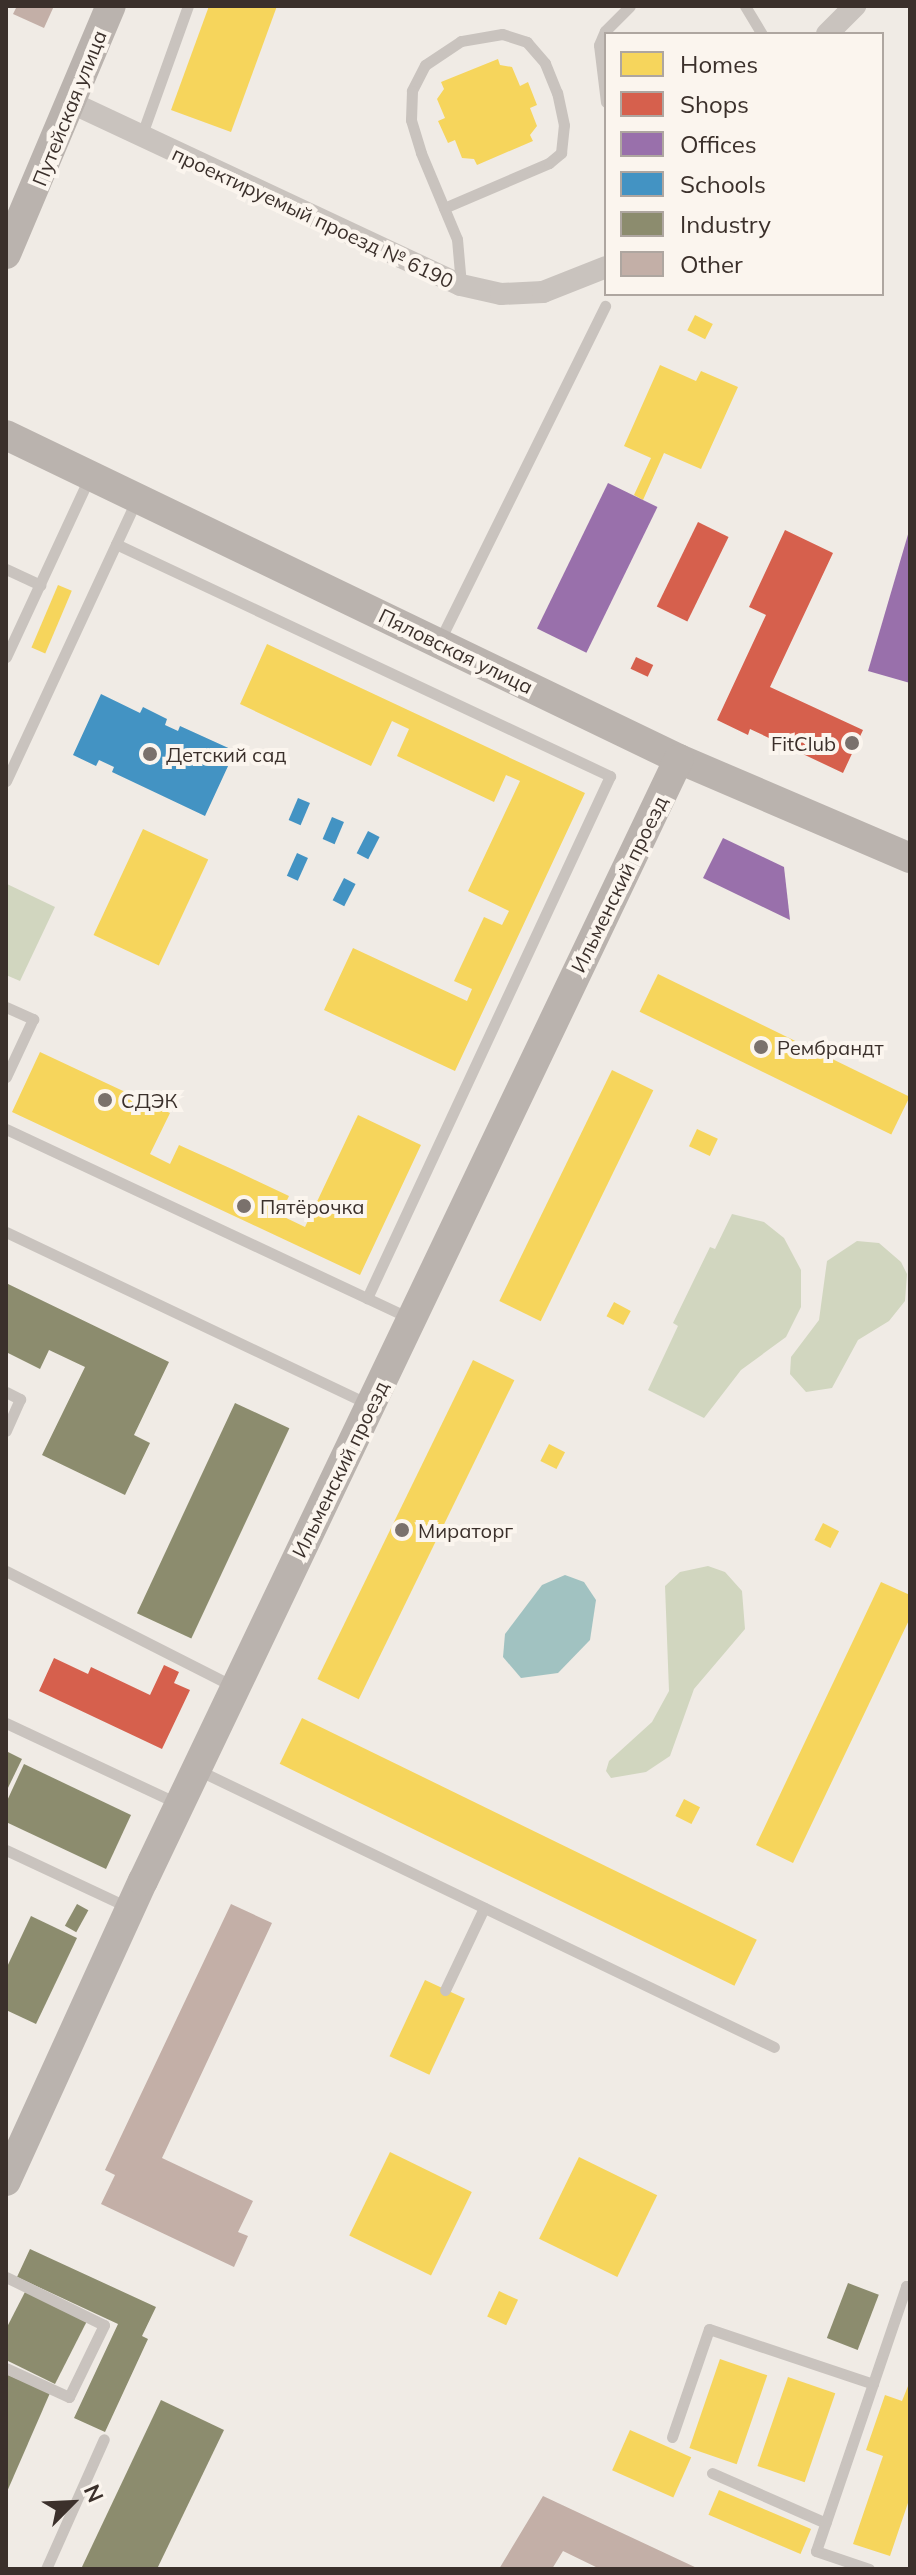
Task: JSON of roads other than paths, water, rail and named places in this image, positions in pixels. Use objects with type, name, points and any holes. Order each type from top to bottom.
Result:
[{"type":"street","name":"Путейская улица","points":[[6,254],[111,6]]},
{"type":"street","points":[[829,32],[855,6]]},
{"type":"street","name":"проектируемый проезд № 6190","points":[[72,103],[461,285],[501,294],[543,292],[604,268]]},
{"type":"street","name":"Пяловская улица","points":[[6,435],[679,759],[910,858]]},
{"type":"street","name":"Ильменский проезд","points":[[6,2181],[131,1908],[679,759]]},
{"type":"lane","points":[[141,137],[188,6]]},
{"type":"lane","points":[[605,32],[630,6]]},
{"type":"lane","points":[[745,6],[761,32]]},
{"type":"lane","points":[[604,33],[599,45],[604,86]]},
{"type":"lane","points":[[444,208],[549,163],[561,153],[564,125],[557,93],[537,51],[515,37],[489,35],[461,41],[437,55],[417,78],[411,120],[444,208],[461,251],[461,285]]},
{"type":"lane","points":[[439,643],[605,306]]},
{"type":"lane","points":[[6,657],[91,476]]},
{"type":"lane","points":[[6,781],[138,498]]},
{"type":"lane","points":[[116,544],[610,776],[367,1298]]},
{"type":"lane","points":[[6,569],[40,585]]},
{"type":"lane","points":[[6,1007],[33,1019],[7,1074]]},
{"type":"lane","points":[[6,1129],[412,1319]]},
{"type":"lane","points":[[6,1232],[371,1405]]},
{"type":"lane","points":[[6,1392],[20,1399],[6,1431]]},
{"type":"lane","points":[[6,1571],[236,1687]]},
{"type":"lane","points":[[6,1723],[180,1805]]},
{"type":"lane","points":[[197,1769],[774,2047]]},
{"type":"lane","points":[[6,1850],[131,1908]]},
{"type":"lane","points":[[445,1990],[484,1908]]},
{"type":"lane","points":[[6,2277],[104,2325],[69,2397],[6,2368]]},
{"type":"lane","points":[[869,2569],[816,2551],[906,2286],[910,2287]]},
{"type":"lane","points":[[672,2437],[709,2329],[873,2384]]},
{"type":"lane","points":[[46,2569],[104,2439]]},
{"type":"lane","points":[[712,2473],[826,2523]]},
{"type":"water","points":[[565,1575],[584,1582],[596,1600],[590,1640],[558,1673],[521,1678],[503,1657],[505,1634],[542,1585]]},
{"type":"place","name":"FitClub","points":[[852,743]]},
{"type":"place","name":"Детский сад","points":[[150,754]]},
{"type":"place","name":"Рембрандт","points":[[761,1047]]},
{"type":"place","name":"СДЭК","points":[[105,1100]]},
{"type":"place","name":"Пятёрочка","points":[[244,1206]]},
{"type":"place","name":"Мираторг","points":[[402,1530]]}]
